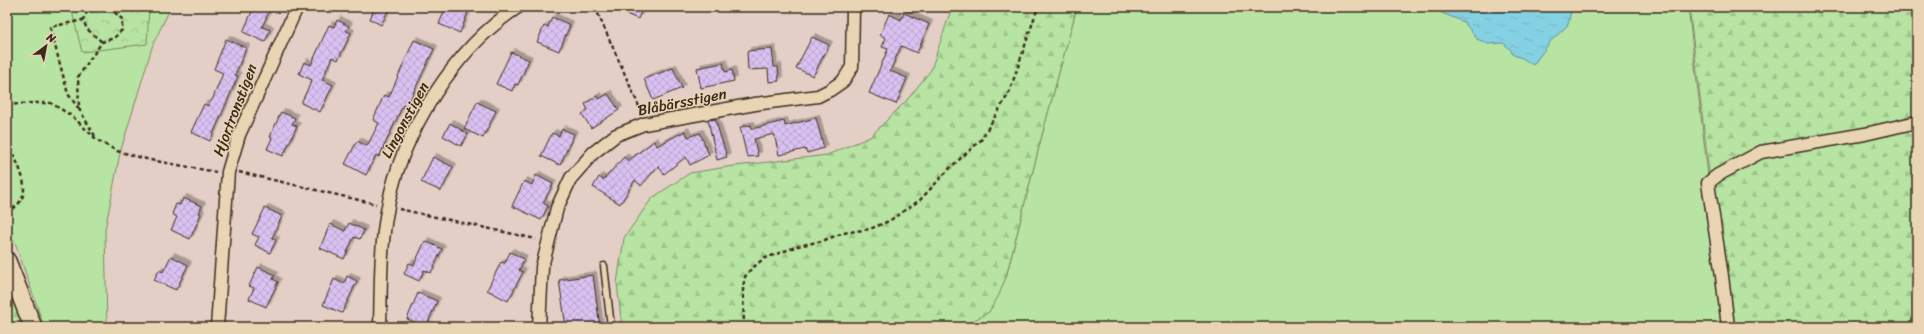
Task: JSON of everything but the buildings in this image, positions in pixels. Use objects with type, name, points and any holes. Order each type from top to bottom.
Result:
[{"type":"street","name":"Hjortronstigen","points":[[217,327],[228,172],[239,135],[297,7]]},
{"type":"street","name":"Lingonstigen","points":[[380,327],[384,239],[388,206],[395,174],[425,110],[449,73],[503,11],[518,7]]},
{"type":"street","name":"Blåbärsstigen","points":[[539,327],[542,267],[557,208],[571,178],[593,153],[616,134],[646,123],[755,104],[818,96],[830,90],[843,81],[852,67],[853,7]]},
{"type":"street","points":[[1728,327],[1708,183],[1718,175],[1761,152],[1865,134],[1917,122]]},
{"type":"street","points":[[7,261],[33,327]]},
{"type":"lane","points":[[604,266],[611,327]]},
{"type":"path","points":[[83,20],[88,10],[93,7]]},
{"type":"path","points":[[79,109],[78,76],[102,42],[114,38],[122,30],[122,19],[108,7]]},
{"type":"path","points":[[595,7],[646,123]]},
{"type":"path","points":[[744,327],[742,287],[747,273],[763,259],[792,248],[822,241],[843,233],[870,229],[889,221],[920,200],[952,166],[981,140],[1009,93],[1038,7]]},
{"type":"path","points":[[83,20],[87,29],[102,42]]},
{"type":"path","points":[[83,20],[50,27],[68,94],[79,109],[97,140]]},
{"type":"path","points":[[7,105],[51,103],[72,116],[97,140],[124,154],[212,171],[228,172]]},
{"type":"path","points":[[7,142],[22,175],[24,192],[24,197],[16,208],[7,212]]},
{"type":"green space","points":[[7,7],[171,7],[153,44],[120,153],[105,230],[107,327],[44,327],[16,245],[7,231]]},
{"type":"green space","points":[[71,7],[149,7],[147,44],[82,52]]},
{"type":"green space","points":[[952,7],[1077,7],[1042,135],[1006,277],[999,295],[989,312],[962,327],[622,327],[617,283],[624,238],[652,198],[690,173],[827,155],[870,137],[907,100],[931,70]]},
{"type":"green space","points":[[1077,7],[1688,7],[1726,327],[962,327],[969,323],[1006,277],[1042,135]]},
{"type":"green space","points":[[1689,7],[1917,7],[1917,327],[1728,327]]},
{"type":"green space","points":[[7,266],[33,327],[7,327]]},
{"type":"water","points":[[1436,7],[1572,7],[1568,25],[1551,41],[1533,65],[1522,58],[1513,55],[1510,49],[1503,43],[1488,44],[1477,39],[1464,22],[1437,11]]}]
